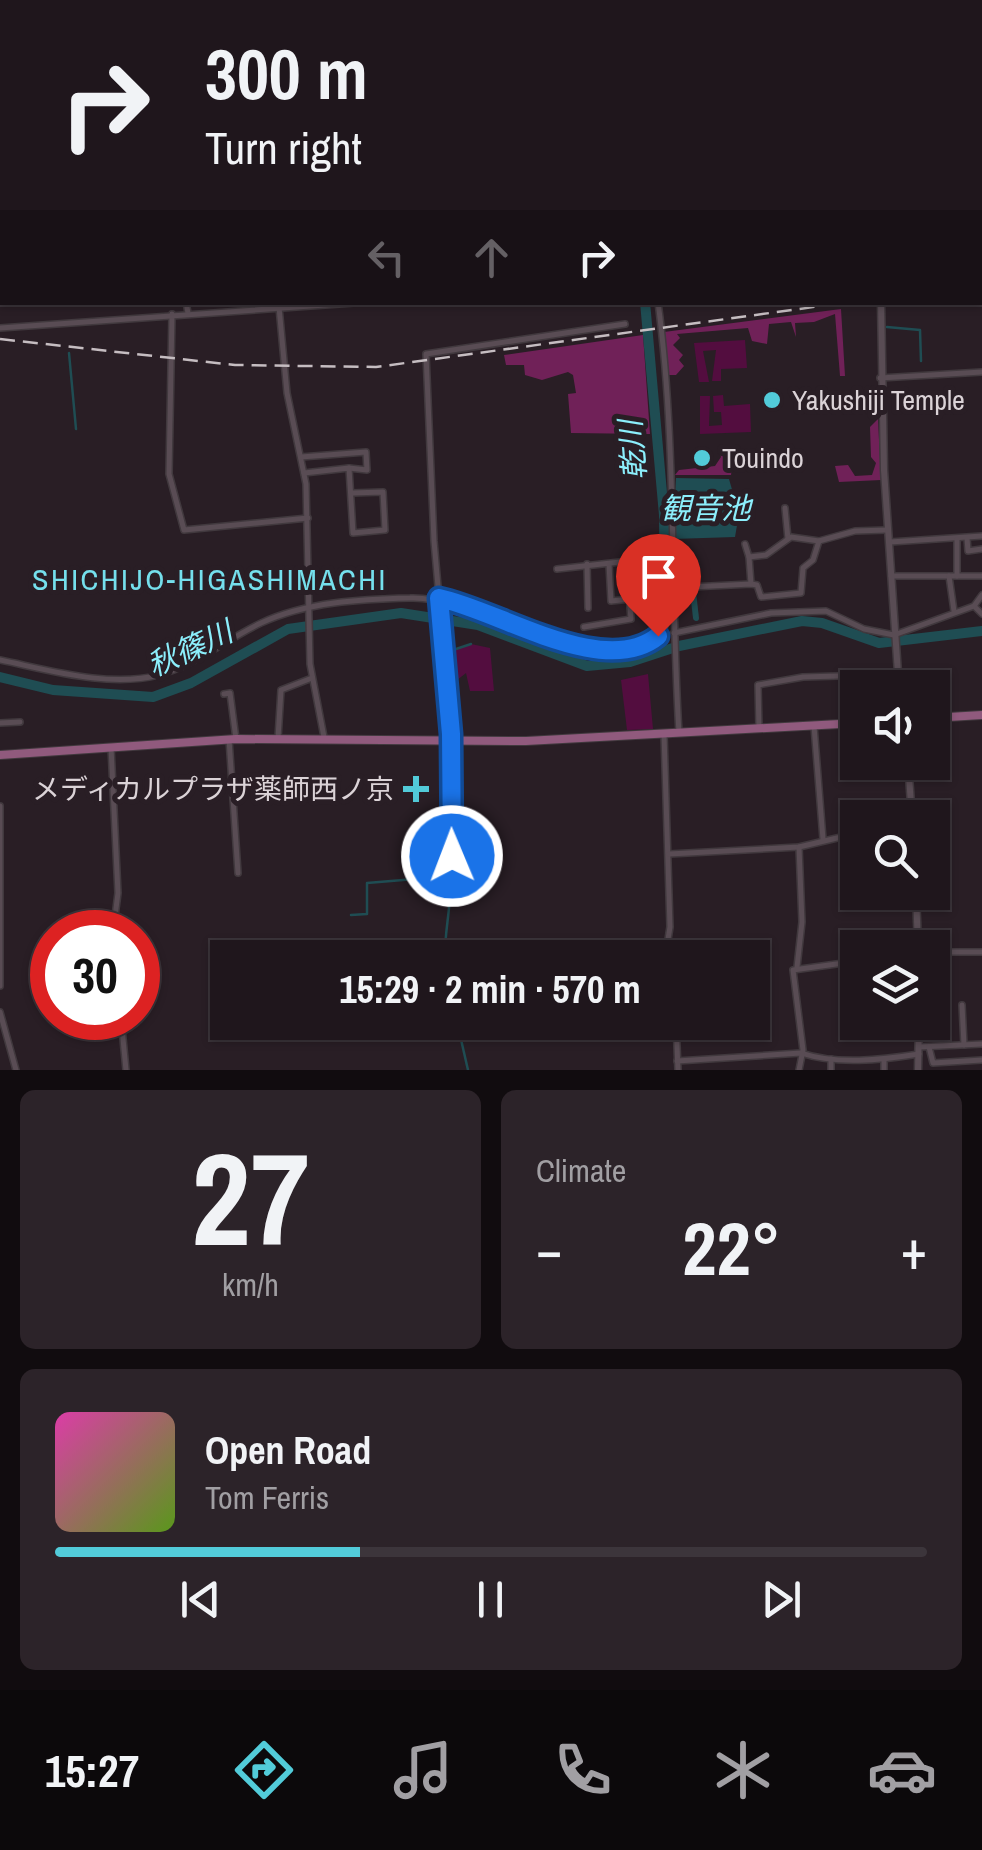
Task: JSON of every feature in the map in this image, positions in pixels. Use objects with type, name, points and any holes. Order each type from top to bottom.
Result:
[{"type":"main road","points":[[881,305],[880,378],[898,670]]},
{"type":"main road","points":[[950,717],[982,714]]},
{"type":"main road","points":[[0,755],[233,739],[450,741],[840,724]]},
{"type":"main road","points":[[918,1070],[919,1040]]},
{"type":"street","points":[[187,305],[188,313]]},
{"type":"street","points":[[226,305],[227,311]]},
{"type":"street","points":[[0,328],[279,305],[287,392],[304,472],[309,639],[324,737]]},
{"type":"street","points":[[658,305],[673,480],[671,588],[680,733]]},
{"type":"street","points":[[172,314],[169,474],[184,530],[308,518]]},
{"type":"street","points":[[447,864],[452,856],[450,741],[426,354],[625,324]]},
{"type":"street","points":[[880,378],[982,372]]},
{"type":"street","points":[[302,457],[366,452],[367,470],[304,472]]},
{"type":"street","points":[[350,468],[353,533],[386,530],[384,492],[352,493]]},
{"type":"street","points":[[785,508],[788,539]]},
{"type":"street","points":[[748,558],[766,554],[788,539],[818,542],[856,530],[888,530]]},
{"type":"street","points":[[890,542],[982,536]]},
{"type":"street","points":[[967,538],[968,550],[982,549]]},
{"type":"street","points":[[957,540],[957,576]]},
{"type":"street","points":[[671,588],[751,584],[757,585],[761,597],[801,593],[802,568],[813,560],[818,542]]},
{"type":"street","points":[[745,544],[751,584]]},
{"type":"street","points":[[557,569],[630,561],[630,620],[584,627]]},
{"type":"street","points":[[587,564],[588,608]]},
{"type":"street","points":[[609,564],[610,601],[631,599]]},
{"type":"street","points":[[892,576],[982,576]]},
{"type":"street","points":[[949,576],[954,611]]},
{"type":"street","points":[[674,634],[772,613],[826,612],[871,631],[894,635],[974,606],[982,596]]},
{"type":"street","points":[[0,660],[55,672],[144,678],[176,669],[258,624],[309,610],[439,599],[566,644],[597,650],[651,642],[658,636],[660,606]]},
{"type":"street","points":[[630,608],[672,605]]},
{"type":"street","points":[[974,606],[982,614]]},
{"type":"street","points":[[759,729],[758,685],[804,677],[840,677]]},
{"type":"street","points":[[278,738],[280,690],[312,678]]},
{"type":"street","points":[[230,692],[238,873]]},
{"type":"street","points":[[0,723],[20,722]]},
{"type":"street","points":[[814,726],[823,839]]},
{"type":"street","points":[[664,734],[668,940]]},
{"type":"street","points":[[111,747],[115,910]]},
{"type":"street","points":[[0,806],[0,986]]},
{"type":"street","points":[[668,854],[799,846],[840,836]]},
{"type":"street","points":[[799,846],[802,922],[797,967],[793,970],[801,1053],[799,1070]]},
{"type":"street","points":[[950,952],[982,952]]},
{"type":"street","points":[[797,967],[840,963]]},
{"type":"street","points":[[962,1005],[964,1045]]},
{"type":"street","points":[[0,1012],[16,1070]]},
{"type":"street","points":[[123,1040],[126,1070]]},
{"type":"street","points":[[676,1040],[678,1070]]},
{"type":"street","points":[[677,1061],[801,1053],[814,1060],[884,1059],[929,1047],[982,1044]]},
{"type":"street","points":[[929,1047],[933,1062],[982,1060]]},
{"type":"street","points":[[831,1059],[831,1070]]},
{"type":"street","points":[[884,1059],[884,1070]]},
{"type":"shaded area","points":[[841,309],[845,376],[840,376],[835,314],[814,322],[795,323],[796,337],[791,322],[769,324],[767,344],[752,341],[748,328],[677,334],[680,338],[673,345],[683,355],[679,360],[684,366],[676,375],[666,375],[664,332]]},
{"type":"shaded area","points":[[643,335],[650,434],[571,433],[568,394],[576,393],[573,375],[568,372],[542,380],[525,375],[524,365],[506,365],[504,355]]},
{"type":"shaded area","points":[[745,340],[747,368],[721,369],[721,381],[712,381],[716,350],[703,351],[709,382],[699,382],[694,343]]},
{"type":"shaded area","points":[[723,395],[724,406],[750,404],[751,432],[700,434],[700,396],[710,396],[709,426],[722,425],[721,412],[714,412],[713,396]]},
{"type":"shaded area","points":[[878,419],[881,480],[839,482],[835,466],[848,465],[855,476],[872,475],[876,463],[871,457],[870,427]]},
{"type":"shaded area","points":[[718,447],[734,451],[731,475],[675,475],[679,470],[715,466],[721,457]]},
{"type":"shaded area","points":[[471,644],[490,648],[494,691],[470,691],[466,673],[452,684],[450,651]]},
{"type":"shaded area","points":[[648,674],[653,729],[627,730],[621,680]]},
{"type":"water","name":"観音池","points":[[676,478],[729,479],[739,514],[735,537],[673,539]]},
{"type":"waterway","name":"乾川","points":[[645,305],[664,515],[665,621],[657,652]]},
{"type":"waterway","points":[[887,327],[920,330],[921,361]]},
{"type":"waterway","points":[[69,353],[76,429]]},
{"type":"waterway","points":[[690,566],[696,618]]},
{"type":"waterway","name":"秋篠川","points":[[0,677],[53,690],[153,697],[191,683],[288,629],[401,613],[478,625],[587,666],[630,662],[679,646],[802,621],[822,623],[879,643],[982,631]]},
{"type":"waterway","points":[[450,651],[471,644]]},
{"type":"waterway","points":[[438,657],[445,734]]},
{"type":"waterway","points":[[351,915],[367,914],[367,883],[439,877],[448,871],[446,940]]},
{"type":"waterway","points":[[461,1040],[468,1070]]},
{"type":"railway","points":[[0,339],[235,365],[376,367],[828,305]]},
{"type":"place","name":"Yakushiji Temple","points":[[772,400]]},
{"type":"place","name":"Touindo","points":[[702,458]]},
{"type":"place","name":"メディカルプラザ薬師西ノ京","points":[[416,789]]},
{"type":"district","name":"SHICHIJO-HIGASHIMACHI","points":[[210,580]]},
{"type":"route","points":[[452,856],[451,734],[439,598],[566,644],[597,650],[629,648],[658,636]]}]
